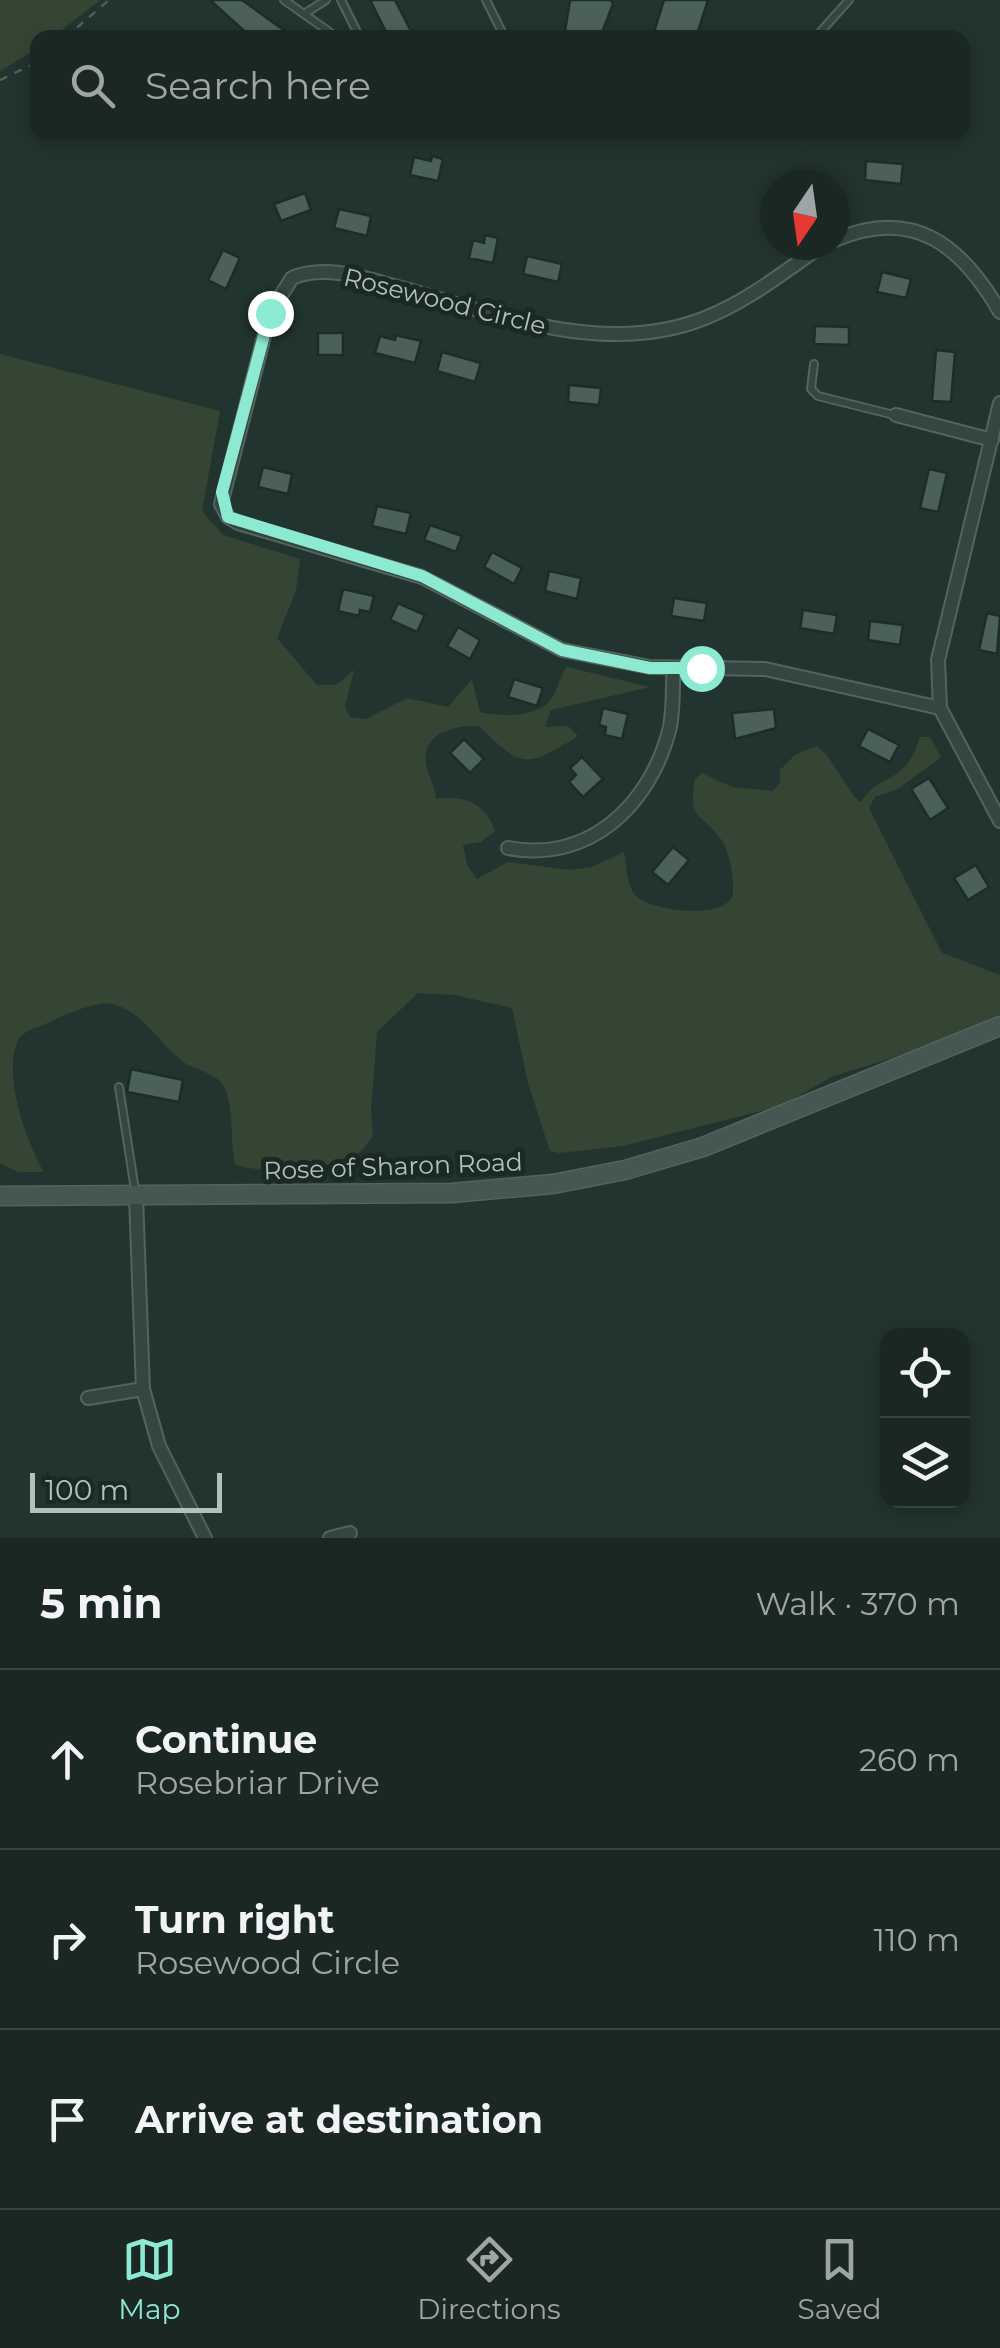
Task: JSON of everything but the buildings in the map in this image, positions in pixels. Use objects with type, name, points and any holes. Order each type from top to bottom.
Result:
[{"type":"street","points":[[850,237],[889,228],[934,237],[968,262],[1000,312]]},
{"type":"street","name":"Rosewood Circle","points":[[674,668],[562,650],[440,584],[249,527],[224,511],[222,492],[270,313],[278,293],[292,278],[316,272],[349,276],[554,328],[620,334],[706,318],[750,296],[802,260]]},
{"type":"street","points":[[1000,403],[938,660],[940,708],[1000,821]]},
{"type":"street","points":[[896,415],[992,440]]},
{"type":"street","points":[[508,848],[561,848],[613,824],[644,789],[660,758],[671,722],[674,668],[765,669],[940,708]]},
{"type":"street","name":"Rose of Sharon Road","points":[[0,1196],[452,1193],[588,1178],[703,1147],[1000,1026]]},
{"type":"street","points":[[136,1196],[142,1389],[159,1446],[205,1538]]},
{"type":"street","points":[[88,1398],[142,1389]]},
{"type":"street","points":[[330,1538],[350,1533]]},
{"type":"lane","points":[[284,0],[327,30]]},
{"type":"lane","points":[[304,14],[326,0]]},
{"type":"lane","points":[[341,0],[356,30]]},
{"type":"lane","points":[[486,0],[501,30]]},
{"type":"lane","points":[[821,30],[848,0]]},
{"type":"lane","points":[[814,364],[812,389],[818,396],[896,415]]},
{"type":"lane","points":[[120,1087],[136,1196]]},
{"type":"path","points":[[74,30],[110,0]]},
{"type":"path","points":[[0,80],[30,66]]},
{"type":"green space","points":[[0,0],[100,0],[62,30],[30,30],[30,53],[0,71]]},
{"type":"green space","points":[[0,354],[220,411],[202,511],[223,535],[300,559],[296,591],[277,638],[317,685],[336,685],[354,670],[345,707],[350,717],[366,719],[407,698],[448,707],[472,679],[480,712],[528,713],[552,698],[567,667],[650,687],[551,710],[545,727],[568,726],[578,736],[535,758],[515,756],[479,726],[449,730],[433,740],[426,756],[436,799],[455,798],[472,803],[486,814],[495,831],[481,842],[463,845],[467,865],[477,879],[508,862],[569,870],[592,867],[624,852],[631,888],[637,897],[674,909],[720,907],[729,901],[733,891],[732,871],[723,843],[694,809],[695,779],[702,773],[732,787],[773,791],[780,782],[780,770],[795,755],[816,746],[861,802],[868,792],[907,764],[920,737],[930,737],[941,757],[898,789],[875,797],[869,808],[942,953],[1000,975],[1000,1014],[936,1044],[831,1077],[781,1106],[623,1146],[559,1153],[550,1151],[528,1083],[512,1008],[455,995],[418,993],[377,1032],[373,1136],[364,1148],[333,1163],[278,1170],[235,1164],[228,1098],[222,1083],[182,1061],[133,1013],[112,1004],[98,1004],[31,1029],[20,1037],[15,1050],[14,1085],[23,1124],[44,1172],[18,1172],[0,1163]]},
{"type":"route","points":[[270,313],[222,492],[221,504],[228,517],[249,527],[422,576],[562,650],[650,668],[701,668]]}]
